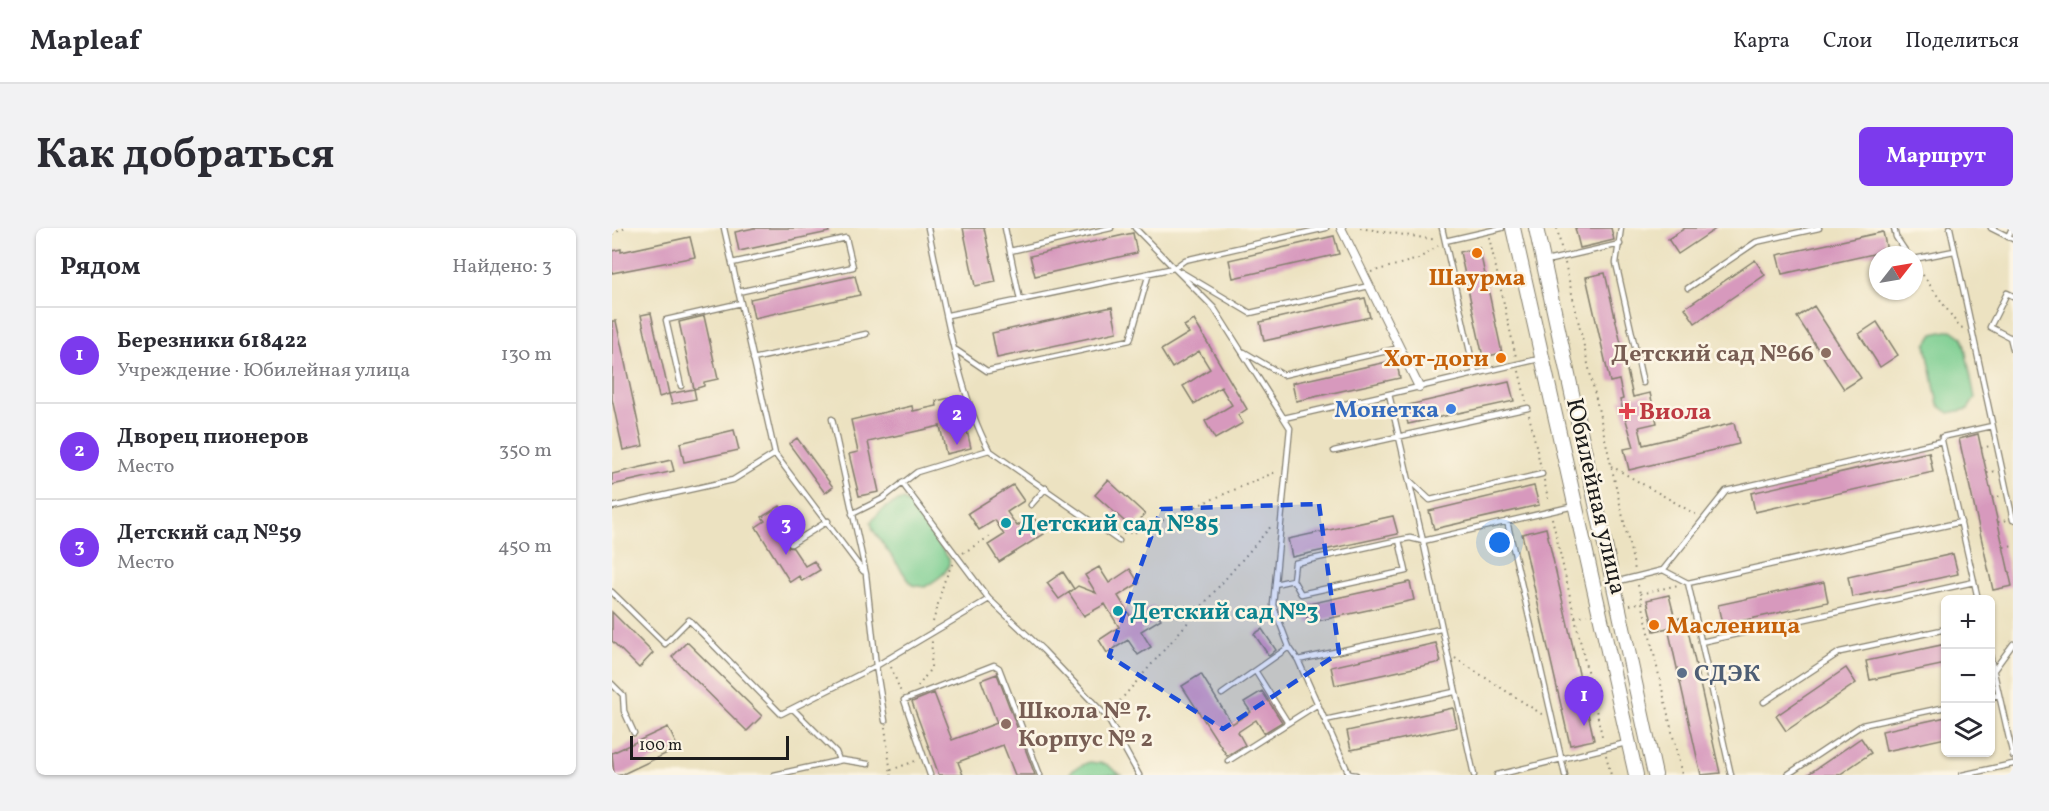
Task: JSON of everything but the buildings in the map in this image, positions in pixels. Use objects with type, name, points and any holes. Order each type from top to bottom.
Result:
[{"type":"main road","name":"Юбилейная улица","points":[[1513,228],[1636,775]]},
{"type":"main road","name":"Юбилейная улица","points":[[1536,228],[1656,775]]},
{"type":"street","points":[[1341,228],[1419,387]]},
{"type":"lane","points":[[724,228],[775,454],[866,574]]},
{"type":"lane","points":[[928,228],[956,350],[979,431],[989,450],[1119,541]]},
{"type":"lane","points":[[1005,228],[1020,300]]},
{"type":"lane","points":[[1010,251],[1111,228]]},
{"type":"lane","points":[[1136,228],[1214,308],[1290,428],[1274,605],[1290,647],[1298,660],[1349,775],[1356,775]]},
{"type":"lane","points":[[948,315],[1174,268],[1185,260],[1326,228]]},
{"type":"lane","points":[[1442,228],[1475,374]]},
{"type":"lane","points":[[1445,241],[1502,228]]},
{"type":"lane","points":[[1621,228],[1616,263],[1643,383]]},
{"type":"lane","points":[[1688,288],[1756,242],[1820,228]]},
{"type":"lane","points":[[1894,228],[1896,237],[1902,246]]},
{"type":"lane","points":[[1950,228],[2013,520]]},
{"type":"lane","points":[[1991,228],[2010,238],[2012,228]]},
{"type":"lane","points":[[732,263],[846,237],[853,267],[738,292]]},
{"type":"lane","points":[[1544,262],[1620,244]]},
{"type":"lane","points":[[1923,259],[1954,251]]},
{"type":"lane","points":[[1174,268],[1250,313],[1370,286]]},
{"type":"lane","points":[[956,350],[987,371],[1130,340],[1149,273]]},
{"type":"lane","points":[[2013,296],[2007,293],[1990,327],[2011,338],[2013,349]]},
{"type":"lane","points":[[681,386],[666,320],[741,303]]},
{"type":"lane","points":[[753,359],[866,334]]},
{"type":"lane","points":[[1242,351],[1282,375],[1400,348]]},
{"type":"lane","points":[[1284,418],[1543,359]]},
{"type":"lane","points":[[1389,394],[1474,775]]},
{"type":"lane","points":[[1334,451],[1528,408]]},
{"type":"lane","points":[[832,418],[866,574],[876,666],[885,721]]},
{"type":"lane","points":[[1977,595],[1941,437],[1992,426]]},
{"type":"lane","points":[[1614,582],[1663,570],[1726,491],[1942,441]]},
{"type":"lane","points":[[852,514],[882,499],[917,472],[989,450]]},
{"type":"lane","points":[[612,507],[733,480],[775,454]]},
{"type":"lane","points":[[1409,480],[1430,500],[1542,474]]},
{"type":"lane","points":[[902,483],[989,599],[1043,650],[1107,717],[1139,775]]},
{"type":"lane","points":[[1031,505],[1046,488]]},
{"type":"lane","points":[[1399,540],[1406,571],[1301,594],[1293,580],[1295,563],[1399,540],[1410,538],[1423,541],[1576,505]]},
{"type":"lane","points":[[791,544],[828,521]]},
{"type":"lane","points":[[1508,521],[1565,775]]},
{"type":"lane","points":[[1663,570],[1688,583],[1961,522]]},
{"type":"lane","points":[[1275,584],[1293,580]]},
{"type":"lane","points":[[1701,642],[1974,582]]},
{"type":"lane","points":[[1688,583],[1731,775]]},
{"type":"lane","points":[[612,592],[665,644],[689,620],[781,714],[876,666],[989,599]]},
{"type":"lane","points":[[1298,660],[1440,629]]},
{"type":"lane","points":[[1764,702],[1840,652],[1941,630]]},
{"type":"lane","points":[[1995,669],[2013,644]]},
{"type":"lane","points":[[1222,694],[1290,647]]},
{"type":"lane","points":[[930,775],[904,700],[997,666],[1040,775]]},
{"type":"lane","points":[[1256,672],[1288,723]]},
{"type":"lane","points":[[1995,674],[2013,756]]},
{"type":"lane","points":[[612,684],[623,694],[624,711],[634,733]]},
{"type":"lane","points":[[1325,720],[1454,692]]},
{"type":"lane","points":[[1995,696],[2000,695]]},
{"type":"lane","points":[[1228,761],[1318,704]]},
{"type":"lane","points":[[1787,775],[1862,725],[1941,708]]},
{"type":"lane","points":[[793,709],[836,752],[839,760]]},
{"type":"lane","points":[[1497,775],[1629,742]]},
{"type":"lane","points":[[774,775],[839,760],[868,764]]},
{"type":"lane","points":[[1962,775],[2013,764]]},
{"type":"path","points":[[612,234],[625,228]]},
{"type":"path","points":[[1360,228],[1445,241]]},
{"type":"path","points":[[1557,228],[1682,775]]},
{"type":"path","points":[[1488,231],[1611,775]]},
{"type":"path","points":[[1364,274],[1418,259],[1445,241]]},
{"type":"path","points":[[1923,274],[1960,328],[1970,326]]},
{"type":"path","points":[[1611,466],[1704,519]]},
{"type":"path","points":[[1113,536],[1136,532],[1287,468]]},
{"type":"path","points":[[1107,717],[1282,512]]},
{"type":"path","points":[[956,557],[992,535]]},
{"type":"path","points":[[2004,547],[2013,545]]},
{"type":"path","points":[[1640,594],[1688,583]]},
{"type":"path","points":[[1445,651],[1553,722]]},
{"type":"path","points":[[888,659],[904,700]]},
{"type":"path","points":[[885,721],[891,775]]},
{"type":"path","points":[[891,770],[915,761]]},
{"type":"highlighted area","points":[[1319,504],[1339,653],[1223,729],[1109,656],[1161,509]]},
{"type":"green space","points":[[1952,330],[1963,338],[1975,398],[1968,409],[1949,413],[1938,405],[1926,345],[1933,334]]},
{"type":"green space","points":[[903,500],[910,504],[949,559],[945,572],[925,587],[912,585],[873,530],[871,522],[877,515],[889,505]]},
{"type":"green space","points":[[1089,762],[1106,764],[1121,775],[1069,775],[1072,770]]},
{"type":"place","name":"Шаурма","points":[[1477,253]]},
{"type":"place","name":"Детский сад №66","points":[[1826,353]]},
{"type":"place","name":"Хот-доги","points":[[1501,358]]},
{"type":"place","name":"Монетка","points":[[1451,409]]},
{"type":"place","name":"Виола","points":[[1627,411]]},
{"type":"place","name":"Дворец пионеров","points":[[957,445]]},
{"type":"place","name":"Детский сад №85","points":[[1006,523]]},
{"type":"place","name":"Детский сад №59","points":[[786,555]]},
{"type":"place","name":"Детский сад №3","points":[[1118,611]]},
{"type":"place","name":"Масленица","points":[[1654,625]]},
{"type":"place","name":"СДЭК","points":[[1682,673]]},
{"type":"place","name":"Школа № 7. Корпус № 2","points":[[1006,724]]},
{"type":"place","name":"Березники 618422","points":[[1584,726]]}]
